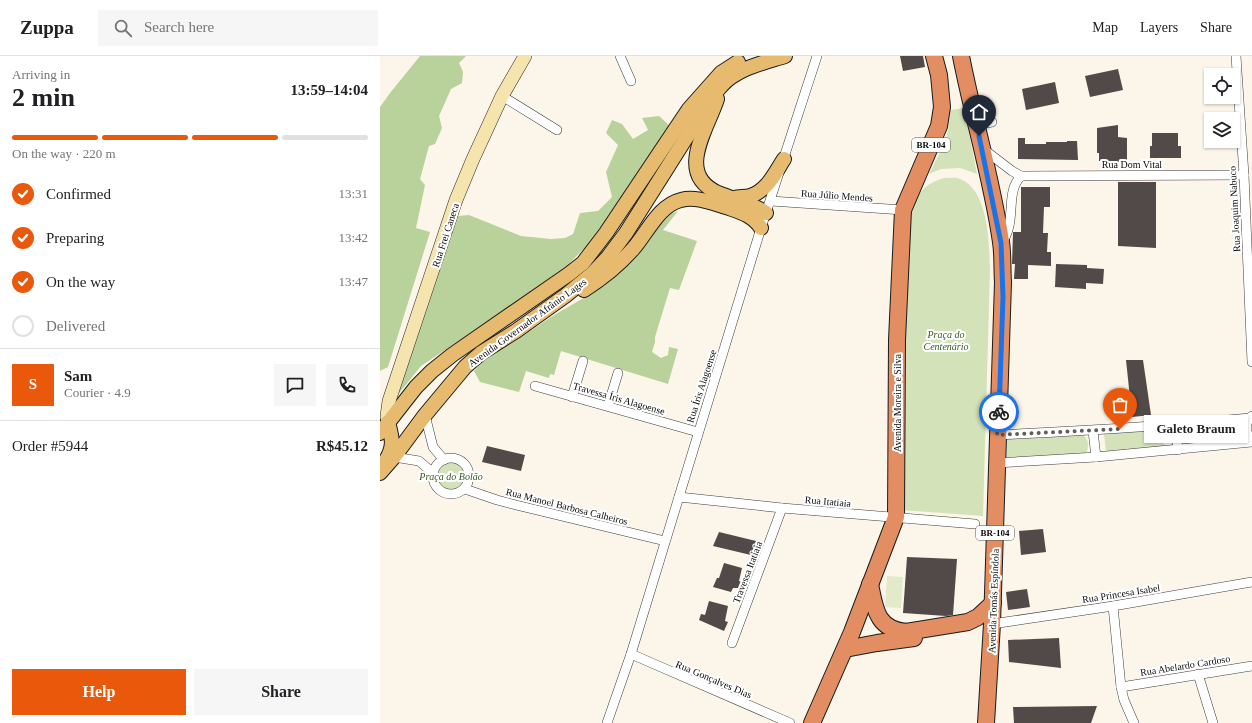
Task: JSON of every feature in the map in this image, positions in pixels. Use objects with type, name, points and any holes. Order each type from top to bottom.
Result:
[{"type":"highway","name":"Avenida Moreira e Silva","points":[[812,723],[845,649],[896,517],[897,340],[903,210],[939,126],[942,107],[939,75],[934,56]]},
{"type":"highway","name":"Avenida Tomás Espíndola","points":[[961,56],[982,148],[1001,243],[1003,282],[997,435],[993,603],[986,723]]},
{"type":"highway","points":[[870,584],[880,618],[887,627],[896,631],[906,632],[968,622],[978,617],[993,603]]},
{"type":"highway","points":[[877,643],[881,633],[880,618]]},
{"type":"highway","points":[[845,649],[967,629],[980,631],[991,641]]},
{"type":"main road","points":[[689,109],[711,73],[729,56]]},
{"type":"main road","name":"Avenida Governador Afrânio Lages","points":[[384,428],[416,387],[452,354],[583,263],[606,233],[689,109],[721,73],[731,66],[754,56]]},
{"type":"main road","name":"Avenida Governador Afrânio Lages","points":[[380,473],[394,457],[424,415],[465,367],[481,353],[545,310],[592,274],[608,257],[626,233],[706,106],[722,85],[747,68],[784,56]]},
{"type":"main road","points":[[722,85],[697,154],[697,170],[700,178],[706,186],[719,193],[751,205],[769,207]]},
{"type":"main road","points":[[734,198],[750,196],[760,191],[771,180],[784,159]]},
{"type":"main road","points":[[545,310],[572,299],[605,277],[633,249],[662,211],[673,202],[693,198],[742,212],[750,216],[761,228]]},
{"type":"main road","points":[[380,469],[392,450],[392,440],[384,428]]},
{"type":"street","name":"Rua Frei Caneca","points":[[384,428],[389,401],[456,200],[502,96],[525,56]]},
{"type":"street","points":[[620,56],[631,81]]},
{"type":"street","name":"Rua Íris Alagoense","points":[[607,723],[679,497],[761,228],[817,56]]},
{"type":"street","name":"Rua Joaquim Nabuco","points":[[1236,56],[1244,175],[1252,362]]},
{"type":"street","points":[[502,96],[557,130]]},
{"type":"street","points":[[976,125],[992,122]]},
{"type":"street","points":[[982,148],[1021,176],[1015,184],[1008,235],[1001,243]]},
{"type":"street","name":"Rua Dom Vital","points":[[1021,176],[1244,175]]},
{"type":"street","name":"Rua Júlio Mendes","points":[[769,207],[903,210]]},
{"type":"street","points":[[572,397],[583,361]]},
{"type":"street","points":[[608,406],[618,373]]},
{"type":"street","name":"Travessa Íris Alagoense","points":[[535,386],[698,432]]},
{"type":"street","points":[[424,415],[433,447],[444,460]]},
{"type":"street","points":[[997,435],[1093,431],[1175,425],[1251,417]]},
{"type":"street","points":[[1251,417],[1247,422],[1246,431],[1252,441]]},
{"type":"street","points":[[1175,425],[1178,450]]},
{"type":"street","points":[[1093,431],[1096,457]]},
{"type":"street","points":[[997,463],[1178,450],[1252,441]]},
{"type":"street","points":[[394,457],[419,461],[433,473]]},
{"type":"street","points":[[456,459],[462,461],[466,466],[469,473],[469,482],[460,492],[454,494],[443,492],[435,484],[433,473],[437,465],[444,460],[456,459]]},
{"type":"street","name":"Rua Manoel Barbosa Calheiros","points":[[464,489],[516,506],[665,541]]},
{"type":"street","name":"Rua Itatiaia","points":[[679,497],[782,508],[975,524]]},
{"type":"street","name":"Travessa Itatiaia","points":[[732,643],[782,508]]},
{"type":"street","name":"Rua Princesa Isabel","points":[[992,624],[1113,606],[1252,582]]},
{"type":"street","points":[[1113,606],[1121,687],[1124,700],[1134,723]]},
{"type":"street","name":"Rua Gonçalves Dias","points":[[630,654],[790,723]]},
{"type":"street","name":"Rua Abelardo Cardoso","points":[[1121,687],[1252,666]]},
{"type":"street","points":[[1198,674],[1213,723]]},
{"type":"green space","points":[[420,56],[466,56],[459,63],[463,72],[462,83],[451,89],[439,116],[442,128],[435,144],[429,146],[420,179],[425,185],[416,228],[430,232],[388,367],[380,371],[380,107]]},
{"type":"green space","points":[[964,108],[977,174],[960,168],[941,169],[929,174],[946,141],[951,110]]},
{"type":"green space","points":[[659,116],[669,125],[651,156],[597,235],[559,274],[421,366],[396,397],[457,216],[469,215],[521,236],[551,239],[565,238],[573,234],[580,213],[598,211],[612,197],[606,172],[618,145],[606,133],[612,120],[622,124],[633,139],[648,130],[642,118]]},
{"type":"green space","name":"Praça do Centenário","points":[[944,178],[958,178],[970,185],[977,194],[982,206],[988,233],[990,270],[983,516],[901,510],[904,343],[910,214],[918,195],[931,183]]},
{"type":"green space","points":[[678,211],[663,230],[697,241],[679,290],[670,288],[655,337],[652,352],[661,358],[668,355],[669,347],[678,349],[668,384],[561,351],[554,375],[550,374],[549,378],[526,371],[519,392],[480,382],[474,371],[487,357],[511,344],[551,317],[604,286],[628,265],[660,225],[671,214]]},
{"type":"green space","points":[[1241,421],[1247,441],[1186,446],[1183,427]]},
{"type":"green space","points":[[1158,429],[1165,447],[1106,452],[1104,434]]},
{"type":"green space","points":[[1082,434],[1088,442],[1088,446],[1087,452],[1082,454],[1007,459],[1007,438]]},
{"type":"green space","name":"Praça do Bolão","points":[[451,462],[457,463],[461,466],[464,470],[464,482],[461,486],[457,489],[451,490],[445,489],[441,486],[438,482],[437,476],[438,470],[441,466],[445,463]]},
{"type":"green space","points":[[887,576],[903,577],[901,608],[885,607]]},
{"type":"building","points":[[900,56],[923,56],[925,67],[903,71]]},
{"type":"building","points":[[1118,69],[1123,90],[1090,97],[1085,76]]},
{"type":"building","points":[[1055,82],[1059,103],[1026,110],[1022,89]]},
{"type":"building","points":[[1118,125],[1118,137],[1127,138],[1127,162],[1099,161],[1099,153],[1097,153],[1097,128]]},
{"type":"building","points":[[1152,133],[1178,133],[1178,146],[1181,146],[1181,158],[1150,158]]},
{"type":"building","points":[[1018,138],[1025,138],[1025,144],[1046,144],[1046,142],[1077,141],[1078,160],[1018,159]]},
{"type":"building","points":[[1118,182],[1156,182],[1156,248],[1118,246]]},
{"type":"building","points":[[1021,187],[1050,187],[1050,207],[1044,207],[1043,233],[1048,233],[1047,252],[1051,252],[1051,266],[1028,265],[1028,279],[1014,279],[1015,264],[1012,264],[1013,232],[1021,232]]},
{"type":"building","points":[[1056,264],[1087,265],[1087,268],[1104,269],[1103,284],[1086,283],[1086,289],[1055,287]]},
{"type":"building","points":[[1126,360],[1143,360],[1151,415],[1132,417]]},
{"type":"building","points":[[487,446],[525,455],[521,471],[482,462]]},
{"type":"building","points":[[1043,529],[1046,552],[1021,555],[1019,531]]},
{"type":"building","points":[[719,532],[756,541],[755,556],[713,546]]},
{"type":"building","points":[[907,557],[957,559],[953,615],[946,616],[903,613]]},
{"type":"building","points":[[724,563],[742,568],[739,581],[741,582],[740,588],[733,588],[731,592],[713,587],[717,578],[719,578]]},
{"type":"building","points":[[1027,589],[1030,607],[1008,610],[1006,592]]},
{"type":"building","points":[[709,601],[728,606],[725,621],[728,622],[724,631],[699,620],[701,614],[705,615]]},
{"type":"building","points":[[1059,638],[1061,668],[1009,662],[1008,640]]},
{"type":"building","points":[[1097,706],[1091,723],[1014,723],[1013,707]]},
{"type":"way so far","points":[[999,412],[997,435],[1120,429]]},
{"type":"place","name":"Galeto Braum","points":[[1120,429]]},
{"type":"route","points":[[979,136],[997,217],[1001,243],[1003,297],[999,412]]}]
